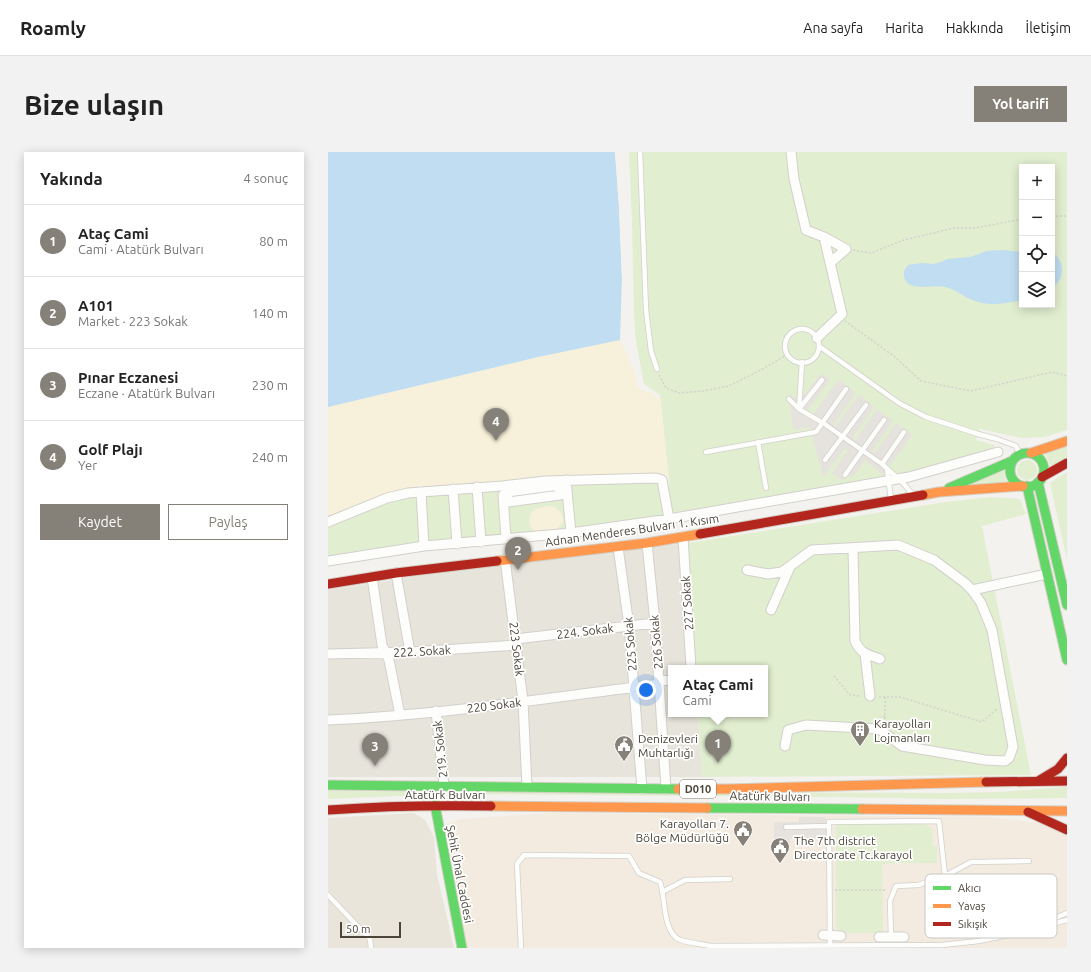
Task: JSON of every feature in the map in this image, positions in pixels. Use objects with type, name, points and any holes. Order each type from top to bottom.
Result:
[{"type":"main road","points":[[1067,441],[1031,454],[1020,455],[1012,461],[1010,469],[1011,476],[1017,483],[1025,486],[1033,485],[1067,463]]},
{"type":"main road","points":[[1031,454],[1038,458],[1042,463],[1043,468],[1040,480],[1067,606]]},
{"type":"main road","name":"Adnan Menderes Bulvarı 1. Kısım","points":[[939,492],[1012,461]]},
{"type":"main road","points":[[1025,486],[1067,660]]},
{"type":"main road","name":"Adnan Menderes Bulvarı 1. Kısım","points":[[328,584],[396,573],[647,543],[939,492],[1025,486]]},
{"type":"main road","points":[[1038,781],[1058,769],[1067,758]]},
{"type":"main road","name":"Atatürk Bulvarı","points":[[328,786],[727,789],[1067,781]]},
{"type":"main road","name":"Atatürk Bulvarı","points":[[328,810],[435,805],[1067,811]]},
{"type":"main road","name":"Şehit Ünal Caddesi","points":[[435,805],[462,948]]},
{"type":"main road","points":[[1026,811],[1067,830]]},
{"type":"street","points":[[790,152],[794,179],[806,230],[824,237],[846,249],[830,263]]},
{"type":"street","points":[[818,342],[842,314],[824,237]]},
{"type":"street","points":[[328,561],[424,546],[571,534],[668,519],[909,477],[998,452]]},
{"type":"street","points":[[328,522],[387,498],[408,493],[502,486],[544,481],[656,478],[662,480],[668,519]]},
{"type":"street","points":[[563,493],[566,480]]},
{"type":"street","points":[[505,497],[507,492],[559,485],[563,493],[571,534]]},
{"type":"street","points":[[502,486],[505,497],[506,539]]},
{"type":"street","points":[[477,487],[481,542]]},
{"type":"street","points":[[454,489],[457,544]]},
{"type":"street","points":[[421,492],[424,546]]},
{"type":"street","name":"227 Sokak","points":[[683,537],[692,665]]},
{"type":"street","name":"226 Sokak","points":[[647,543],[655,623],[666,789]]},
{"type":"street","points":[[747,570],[768,574],[782,572],[812,550],[898,545],[934,560],[972,590],[981,603],[992,630],[1013,747],[1009,758],[1005,761],[985,760],[902,746],[879,729],[806,725],[788,730],[785,746]]},
{"type":"street","name":"225 Sokak","points":[[618,547],[629,626],[642,789]]},
{"type":"street","points":[[853,548],[855,641],[859,650],[865,654],[880,659]]},
{"type":"street","name":"223 Sokak","points":[[506,559],[523,701],[527,787]]},
{"type":"street","points":[[770,610],[790,567]]},
{"type":"street","points":[[396,573],[410,652]]},
{"type":"street","points":[[972,590],[1047,574]]},
{"type":"street","points":[[372,577],[382,645],[389,660],[400,715]]},
{"type":"street","name":"224. Sokak","points":[[516,642],[655,623]]},
{"type":"street","name":"222. Sokak","points":[[328,654],[410,652],[516,642]]},
{"type":"street","points":[[865,654],[870,696]]},
{"type":"street","name":"220 Sokak","points":[[328,720],[400,715],[523,701],[634,688],[668,681]]},
{"type":"street","name":"219. Sokak","points":[[436,711],[444,786]]},
{"type":"street","points":[[879,937],[891,941],[904,937]]},
{"type":"street","points":[[827,939],[841,943]]},
{"type":"lane","points":[[640,152],[646,310],[651,350],[657,369]]},
{"type":"lane","points":[[818,342],[818,351],[813,358],[802,362],[793,360],[788,354],[785,346],[790,334],[798,330],[807,330],[814,334],[818,342],[899,403],[926,417],[1016,446],[1020,455]]},
{"type":"lane","points":[[799,409],[802,362]]},
{"type":"lane","points":[[799,409],[822,380]]},
{"type":"lane","points":[[706,452],[816,432],[846,389]]},
{"type":"lane","points":[[789,399],[799,409],[823,423],[882,464],[893,479],[914,496]]},
{"type":"lane","points":[[825,460],[866,405]]},
{"type":"lane","points":[[845,475],[884,420]]},
{"type":"lane","points":[[882,464],[904,432]]},
{"type":"lane","points":[[758,442],[766,488]]},
{"type":"lane","points":[[887,469],[893,479],[891,500]]},
{"type":"lane","points":[[521,948],[517,864],[524,855],[630,856],[639,873],[660,882],[664,891],[665,910],[669,927],[673,935],[680,940],[711,946],[728,947],[773,947],[827,939],[829,822],[939,821],[945,874]]},
{"type":"lane","points":[[786,827],[829,826]]},
{"type":"lane","points":[[949,874],[971,862],[1029,861]]},
{"type":"lane","points":[[664,891],[685,880],[730,878]]},
{"type":"lane","points":[[891,941],[890,901],[896,886],[918,885],[925,883]]},
{"type":"lane","points":[[328,895],[370,939],[371,948]]},
{"type":"lane","points":[[1057,917],[1067,913]]},
{"type":"lane","points":[[1057,923],[1067,920]]},
{"type":"lane","points":[[841,943],[891,941],[928,946],[979,941],[994,938]]},
{"type":"path","points":[[1055,216],[1067,216]]},
{"type":"path","points":[[846,249],[871,253],[904,240],[954,228],[975,228],[1019,220]]},
{"type":"path","points":[[842,314],[845,321],[895,357],[921,381],[971,391],[1052,372],[1067,376]]},
{"type":"path","points":[[657,369],[661,380],[666,388],[670,390],[679,393],[703,391],[729,386],[788,354]]},
{"type":"path","points":[[834,676],[850,695],[900,698],[982,722],[1005,702]]},
{"type":"path","points":[[885,697],[885,734]]},
{"type":"path","points":[[829,890],[886,890],[896,886]]},
{"type":"shaded area","points":[[821,373],[830,380],[807,411],[813,415],[838,380],[856,393],[834,426],[836,426],[859,395],[874,407],[853,437],[854,440],[877,409],[893,421],[872,453],[876,452],[896,423],[912,435],[883,475],[865,460],[852,478],[847,475],[843,481],[832,473],[848,450],[845,448],[823,477],[810,427],[794,430],[788,398],[805,394]]},
{"type":"shaded area","points":[[688,543],[696,665],[668,665],[668,717],[698,717],[702,777],[328,777],[328,590],[510,562]]},
{"type":"shaded area","points":[[414,813],[425,820],[434,837],[437,874],[454,948],[328,948],[328,818]]},
{"type":"shaded area","name":"Karayolları 7. Bölge Müdürlüğü","points":[[550,813],[990,817],[1037,823],[1067,836],[1067,948],[467,948],[446,826],[460,819]]},
{"type":"shaded area","points":[[799,817],[826,817],[826,838],[790,839],[790,845],[774,845],[774,822],[799,822]]},
{"type":"green space","points":[[629,152],[1067,152],[1067,430],[1045,437],[1022,438],[980,429],[976,440],[995,445],[991,451],[891,476],[672,514],[660,395],[644,384],[636,341]]},
{"type":"green space","points":[[1067,445],[1067,458],[1051,467],[1045,453]]},
{"type":"green space","points":[[1027,460],[1034,463],[1037,470],[1034,477],[1027,480],[1020,477],[1017,470],[1020,463]]},
{"type":"green space","points":[[1004,470],[1005,479],[1009,486],[960,488]]},
{"type":"green space","points":[[1067,472],[1067,560],[1050,483]]},
{"type":"green space","points":[[661,480],[663,517],[328,559],[328,524],[409,495],[545,482]]},
{"type":"green space","points":[[990,497],[1020,499],[1026,514],[982,526],[1031,775],[702,777],[698,717],[768,717],[768,665],[696,665],[688,543],[946,502]]},
{"type":"green space","points":[[1067,787],[1067,798],[947,799],[448,794],[328,799],[328,791],[948,793],[1000,792]]},
{"type":"green space","points":[[843,823],[924,824],[932,828],[933,846],[937,846],[937,863],[882,864],[883,933],[840,933],[836,926],[836,825]]},
{"type":"sand","points":[[620,340],[636,375],[637,386],[641,390],[652,393],[661,402],[669,478],[663,474],[540,477],[425,487],[328,518],[328,407],[538,357]]},
{"type":"sand","points":[[550,506],[557,509],[562,515],[563,522],[561,525],[551,531],[539,532],[533,530],[529,521],[533,511],[541,507]]},
{"type":"water","points":[[328,152],[615,152],[622,279],[620,340],[538,357],[328,407]]},
{"type":"water","points":[[1003,250],[1019,252],[1019,301],[1002,304],[976,302],[949,288],[940,286],[915,286],[906,281],[904,276],[904,270],[908,265],[922,263],[933,264],[947,259],[970,257],[987,251]]},
{"type":"water","points":[[1055,255],[1062,265],[1061,277],[1055,285]]},
{"type":"pier","points":[[615,152],[617,152],[621,206],[624,279],[621,342],[622,279]]},
{"type":"traffic: fast","points":[[1027,453],[1039,458],[1044,470],[1039,482],[1027,487],[1015,482],[1010,470],[1015,458],[1027,453]]},
{"type":"traffic: fast","points":[[949,488],[1012,461]]},
{"type":"traffic: fast","points":[[1038,482],[1067,605]]},
{"type":"traffic: fast","points":[[1027,486],[1067,660]]},
{"type":"traffic: fast","points":[[328,785],[678,789]]},
{"type":"traffic: fast","points":[[435,805],[462,948]]},
{"type":"traffic: fast","points":[[707,808],[862,809]]},
{"type":"traffic: slow","points":[[1031,453],[1067,441]]},
{"type":"traffic: slow","points":[[923,495],[939,492],[1023,486]]},
{"type":"traffic: slow","points":[[497,561],[647,543],[700,534]]},
{"type":"traffic: slow","points":[[678,789],[986,782]]},
{"type":"traffic: slow","points":[[491,806],[707,808]]},
{"type":"traffic: slow","points":[[862,809],[1067,811]]},
{"type":"traffic: jam","points":[[1042,477],[1067,463]]},
{"type":"traffic: jam","points":[[700,534],[923,495]]},
{"type":"traffic: jam","points":[[328,584],[396,573],[497,561]]},
{"type":"traffic: jam","points":[[1038,781],[1058,769],[1067,758]]},
{"type":"traffic: jam","points":[[986,782],[1067,781]]},
{"type":"traffic: jam","points":[[328,810],[409,806],[491,806]]},
{"type":"traffic: jam","points":[[1028,812],[1067,830]]},
{"type":"place","name":"Golf Plajı","points":[[496,441]]},
{"type":"place","name":"A101","points":[[518,570]]},
{"type":"place","name":"Karayolları Lojmanları","points":[[860,747]]},
{"type":"place","name":"Denizevleri Muhtarlığı","points":[[624,762]]},
{"type":"place","name":"Ataç Cami","points":[[718,763]]},
{"type":"place","name":"Pınar Eczanesi","points":[[375,766]]},
{"type":"place","name":"Karayolları 7. Bölge Müdürlüğü","points":[[743,847]]},
{"type":"place","name":"The 7th district Directorate Tc.karayol","points":[[780,864]]}]
